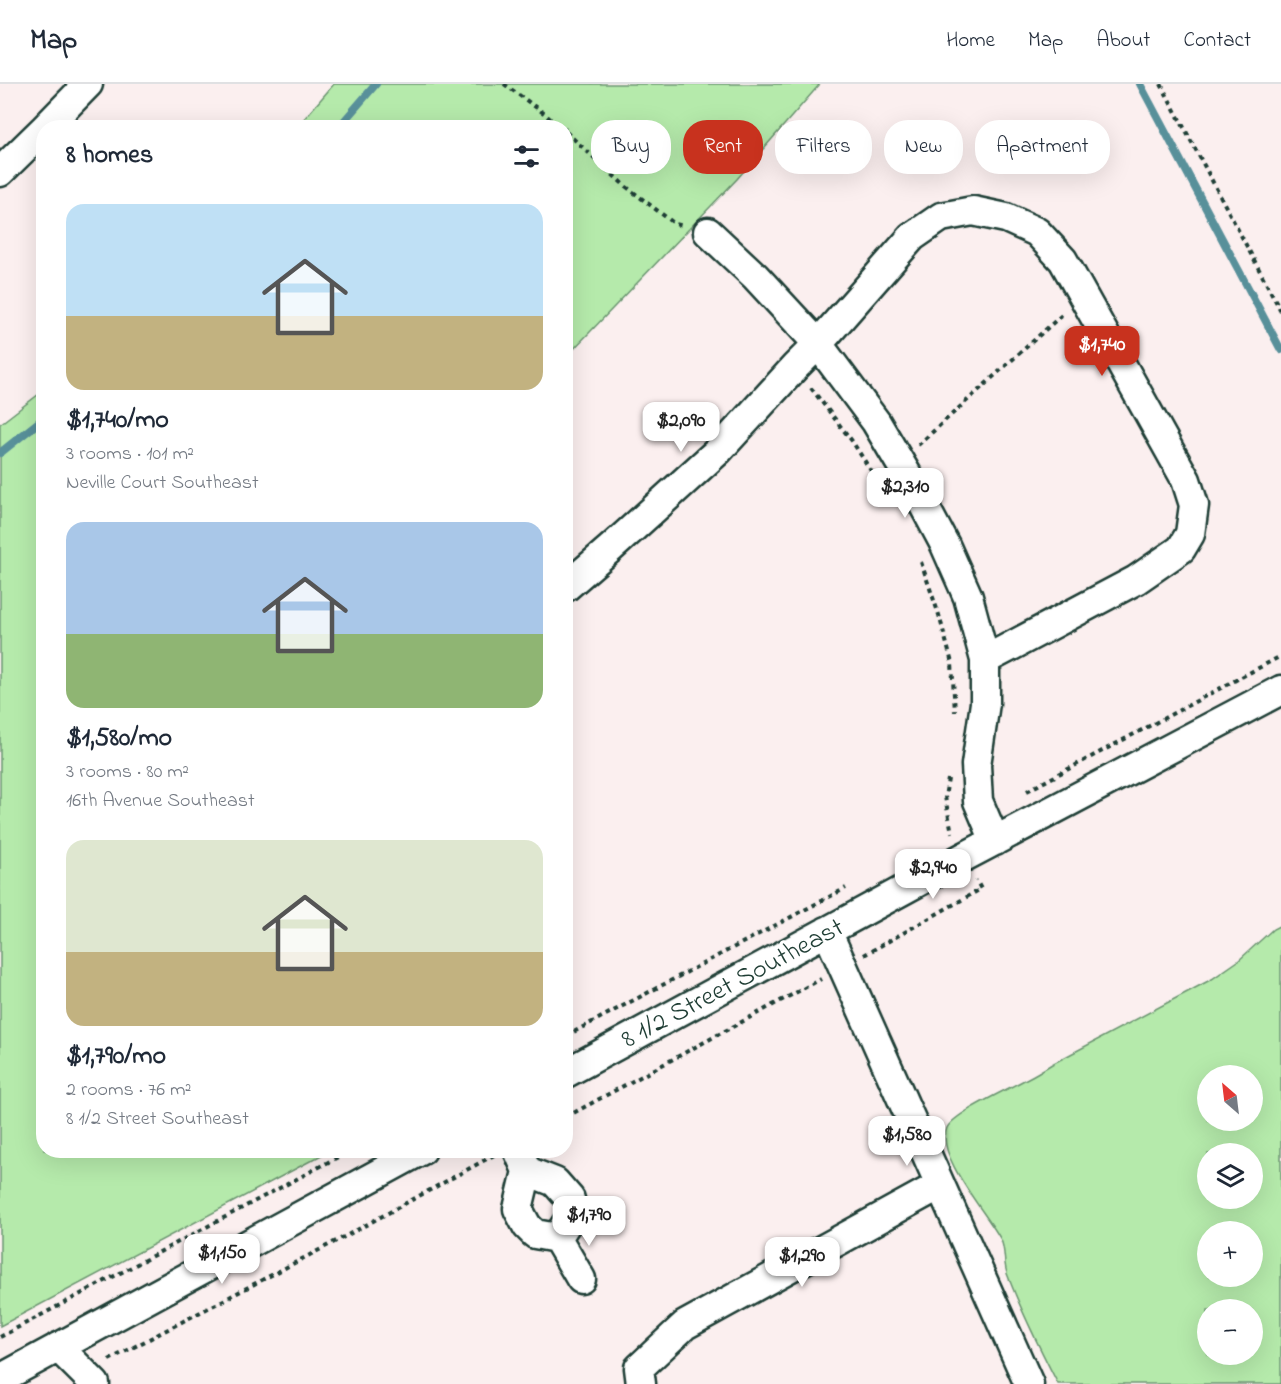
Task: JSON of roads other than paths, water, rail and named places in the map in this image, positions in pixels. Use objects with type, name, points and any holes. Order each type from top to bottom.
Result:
[{"type":"street","points":[[52,120],[88,84]]},
{"type":"street","points":[[0,172],[36,136]]},
{"type":"street","points":[[573,581],[718,451],[818,344],[912,237],[941,218],[973,211],[1006,218],[1037,232],[1063,260],[1186,480],[1194,504],[1190,534],[1181,549],[1136,580],[985,660]]},
{"type":"street","points":[[708,232],[755,276],[818,344],[876,422],[950,555],[968,597],[985,660],[986,703],[976,765],[978,801],[989,829]]},
{"type":"street","name":"8 1/2 Street Southeast","points":[[573,1069],[827,931],[989,829],[1281,690]]},
{"type":"street","points":[[827,931],[1029,1384]]},
{"type":"street","points":[[0,1379],[407,1158]]},
{"type":"street","points":[[556,1238],[572,1215],[570,1199],[555,1182],[522,1161],[518,1209],[527,1226],[535,1234],[556,1238],[581,1279]]},
{"type":"street","points":[[641,1384],[639,1368],[685,1326],[940,1185]]},
{"type":"street","points":[[58,1347],[90,1378]]},
{"type":"waterway","points":[[345,120],[376,84]]},
{"type":"waterway","points":[[1140,84],[1281,350]]},
{"type":"waterway","points":[[0,453],[36,424]]}]
